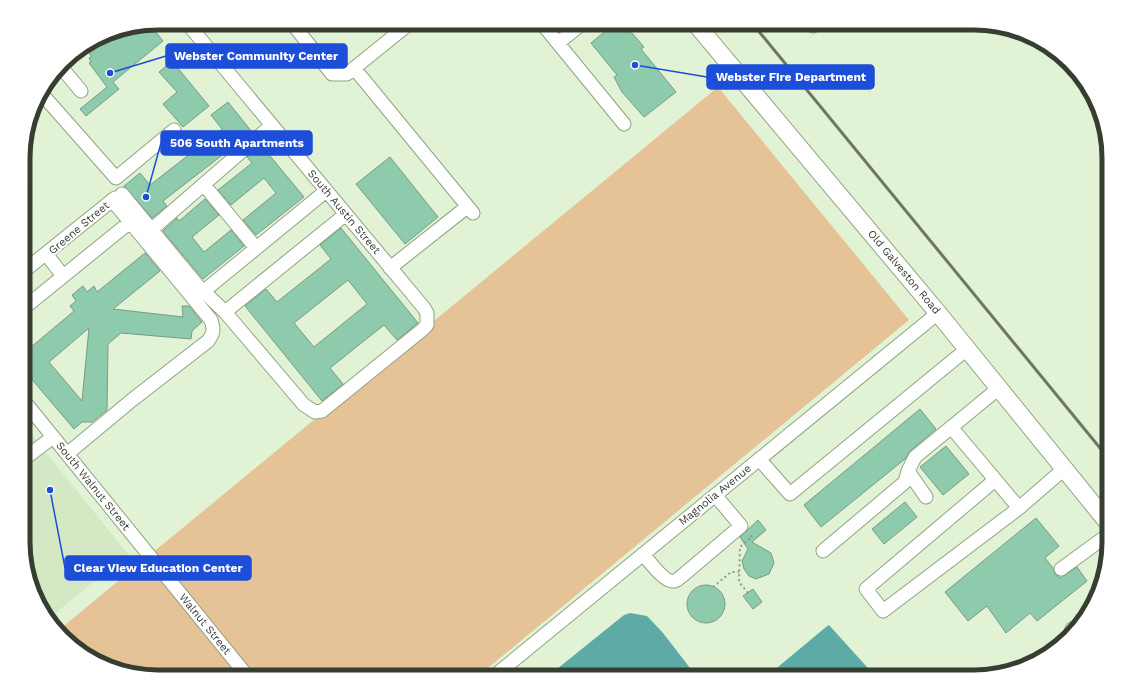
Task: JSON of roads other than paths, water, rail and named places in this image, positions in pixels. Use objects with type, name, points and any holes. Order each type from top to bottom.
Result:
[{"type":"main road","name":"Old Galveston Road","points":[[701,30],[938,313],[1102,515]]},
{"type":"street","name":"South Austin Street","points":[[193,30],[424,308],[427,313],[427,326],[322,411],[316,412],[304,405],[225,312]]},
{"type":"street","points":[[297,30],[332,74],[347,74],[399,30]]},
{"type":"street","points":[[547,30],[624,124]]},
{"type":"street","points":[[558,43],[574,30]]},
{"type":"street","points":[[354,68],[470,210],[390,268]]},
{"type":"street","points":[[65,71],[81,91]]},
{"type":"street","points":[[45,98],[116,178],[174,130]]},
{"type":"street","points":[[151,230],[272,125]]},
{"type":"street","points":[[204,185],[256,248]]},
{"type":"street","points":[[204,291],[326,191]]},
{"type":"street","points":[[116,197],[151,230],[204,291],[225,312],[346,214]]},
{"type":"street","points":[[67,454],[132,400],[208,341],[213,335],[214,328],[211,320],[130,222],[116,197]]},
{"type":"street","name":"Greene Street","points":[[30,267],[116,197]]},
{"type":"street","points":[[30,303],[130,222]]},
{"type":"street","points":[[46,255],[63,276]]},
{"type":"street","name":"Magnolia Avenue","points":[[502,670],[938,313]]},
{"type":"street","points":[[759,459],[790,494],[967,349]]},
{"type":"street","points":[[823,551],[905,482],[908,471],[915,457],[999,388]]},
{"type":"street","name":"South Walnut Street","points":[[30,408],[163,572]]},
{"type":"street","points":[[951,427],[1019,508]]},
{"type":"street","points":[[30,454],[53,437]]},
{"type":"street","points":[[995,480],[866,589],[883,611],[1019,508],[1064,469]]},
{"type":"street","points":[[908,471],[926,497]]},
{"type":"street","points":[[643,554],[664,578],[674,581],[740,526],[715,495]]},
{"type":"street","points":[[1061,569],[1102,539]]},
{"type":"street","name":"Walnut Street","points":[[163,572],[242,670]]},
{"type":"water","points":[[630,613],[647,616],[663,633],[692,670],[556,670],[624,615]]},
{"type":"water","points":[[829,625],[870,670],[774,670]]},
{"type":"railway","points":[[758,30],[1102,450]]},
{"type":"place","name":"Webster Fire Department","points":[[635,65]]},
{"type":"place","name":"Webster Community Center","points":[[110,73]]},
{"type":"place","name":"506 South Apartments","points":[[146,197]]},
{"type":"place","name":"Clear View Education Center","points":[[50,490]]}]
